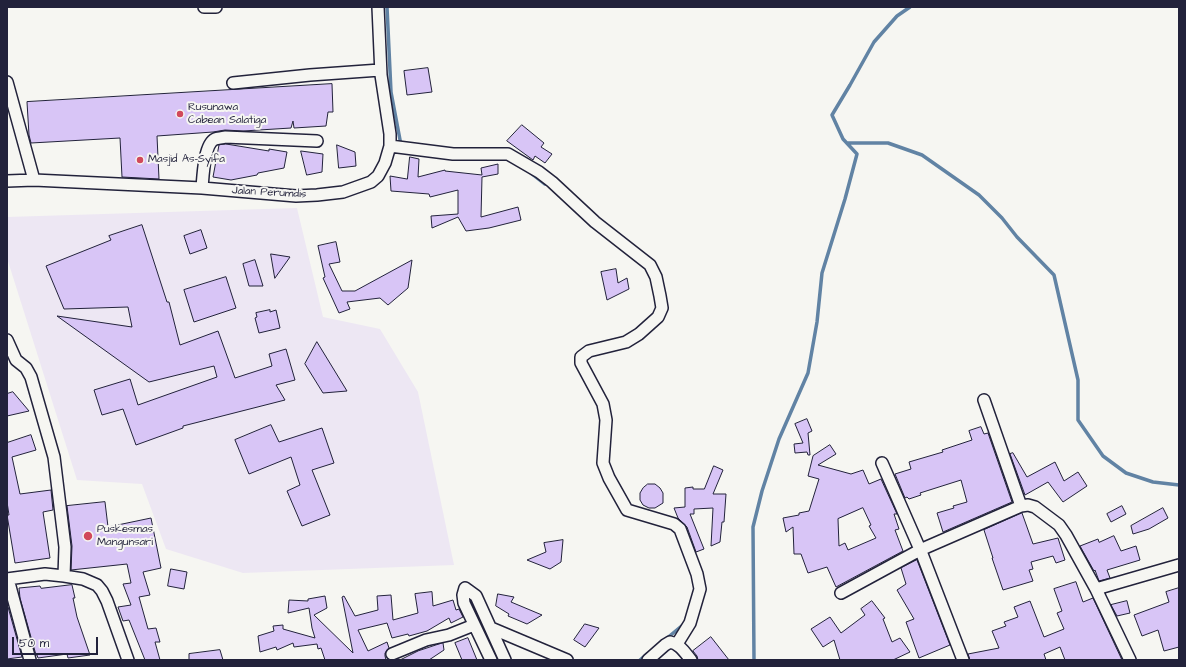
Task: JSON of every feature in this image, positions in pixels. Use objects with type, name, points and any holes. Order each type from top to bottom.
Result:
[{"type":"street","points":[[204,7],[216,7]]},
{"type":"street","name":"Jalan Perumdis","points":[[7,181],[34,180],[202,188],[296,196],[343,192],[371,182],[378,176],[385,163],[398,147],[390,134],[380,70],[378,7]]},
{"type":"street","points":[[233,83],[380,70]]},
{"type":"street","points":[[7,82],[34,180]]},
{"type":"street","points":[[202,188],[208,145],[215,139],[317,141]]},
{"type":"street","points":[[398,147],[453,154],[508,154],[539,172],[552,182],[595,222],[650,265],[656,277],[662,308],[658,317],[639,334],[626,342],[589,351],[582,357],[581,363],[602,404],[606,420],[603,463],[609,478],[627,510],[674,524],[680,529],[697,574],[700,589],[690,623],[677,644]]},
{"type":"street","points":[[7,340],[16,360],[26,368],[31,377],[54,457],[65,547],[64,576]]},
{"type":"street","points":[[984,400],[1021,506]]},
{"type":"street","points":[[882,463],[920,550],[963,660]]},
{"type":"street","points":[[841,593],[920,550],[1021,506],[1028,505],[1035,507],[1059,525],[1066,535],[1096,589],[1130,660]]},
{"type":"street","points":[[1096,589],[1179,564]]},
{"type":"street","points":[[30,660],[7,579],[45,574],[83,579],[97,585],[107,601],[128,660]]},
{"type":"street","points":[[491,660],[464,603],[463,595],[465,588],[476,596],[505,660]]},
{"type":"street","points":[[392,654],[426,640],[459,632],[474,626]]},
{"type":"street","points":[[491,628],[567,660]]},
{"type":"street","points":[[648,660],[670,642],[677,644],[691,660]]},
{"type":"shaded area","points":[[297,208],[323,317],[380,329],[418,392],[454,565],[243,573],[166,549],[142,484],[77,480],[7,258],[7,217]]},
{"type":"building","points":[[428,68],[432,92],[407,95],[404,71]]},
{"type":"building","name":"Rusunawa Cabean Salatiga","points":[[332,84],[333,112],[328,112],[326,126],[294,128],[293,121],[291,128],[243,131],[225,130],[157,136],[159,179],[122,177],[120,138],[31,143],[29,135],[27,102]]},
{"type":"building","points":[[522,125],[544,143],[541,147],[552,154],[545,163],[535,156],[533,160],[507,141]]},
{"type":"building","points":[[226,144],[269,151],[269,149],[287,152],[284,168],[231,180],[213,177],[219,145]]},
{"type":"building","points":[[337,145],[355,152],[356,166],[339,168]]},
{"type":"building","points":[[301,151],[323,154],[322,172],[307,175]]},
{"type":"building","points":[[410,157],[419,159],[418,177],[445,170],[482,175],[481,168],[498,164],[498,174],[482,177],[481,217],[518,207],[521,220],[489,228],[466,231],[458,217],[432,228],[431,216],[458,214],[458,190],[430,197],[429,194],[391,191],[390,176],[407,179]]},
{"type":"building","points":[[142,225],[167,302],[169,302],[180,345],[218,331],[235,378],[272,366],[269,354],[286,349],[295,380],[276,385],[285,400],[183,426],[183,428],[136,445],[123,409],[102,415],[94,390],[130,379],[138,405],[217,377],[214,366],[149,382],[57,316],[132,327],[128,307],[64,309],[46,266],[111,240],[109,236]]},
{"type":"building","points":[[201,230],[207,248],[190,254],[184,236]]},
{"type":"building","points":[[336,242],[340,262],[329,264],[342,291],[355,291],[412,260],[408,288],[388,305],[380,298],[347,302],[350,309],[339,313],[323,278],[325,277],[318,246]]},
{"type":"building","points":[[271,254],[290,257],[275,278]]},
{"type":"building","points":[[255,260],[263,286],[249,286],[243,264]]},
{"type":"building","points":[[616,269],[618,283],[627,278],[629,289],[607,300],[601,272]]},
{"type":"building","points":[[226,277],[236,308],[194,322],[184,290]]},
{"type":"building","points":[[270,310],[270,312],[276,310],[280,328],[259,333],[255,318],[257,317],[256,313]]},
{"type":"building","points":[[317,342],[347,391],[323,393],[305,364]]},
{"type":"building","points":[[13,392],[29,411],[7,416],[7,394]]},
{"type":"building","points":[[807,419],[812,431],[808,433],[810,455],[808,455],[807,452],[795,453],[794,444],[803,443],[795,424]]},
{"type":"building","points":[[271,425],[279,442],[322,428],[334,463],[312,470],[330,515],[302,526],[287,491],[300,485],[291,457],[249,474],[235,440]]},
{"type":"building","points":[[981,427],[984,434],[988,433],[1012,502],[943,532],[937,513],[967,502],[961,480],[920,493],[921,495],[909,499],[907,497],[905,498],[895,474],[911,469],[909,462],[943,452],[942,450],[972,440],[969,431]]},
{"type":"building","points":[[31,435],[36,450],[12,457],[20,494],[51,490],[53,510],[43,512],[50,558],[15,563],[7,515],[9,515],[7,502],[7,443]]},
{"type":"building","points":[[830,445],[836,454],[818,465],[851,474],[863,470],[869,484],[881,479],[897,514],[894,514],[899,529],[895,530],[903,551],[836,587],[827,567],[808,573],[801,554],[794,554],[793,527],[786,532],[783,518],[799,515],[799,513],[809,511],[819,479],[808,476],[813,456]],"holes":[[[863,508],[871,525],[869,526],[876,538],[848,550],[845,543],[839,546],[838,519]]]},
{"type":"building","points":[[1013,453],[1027,477],[1055,462],[1064,481],[1078,472],[1087,486],[1063,502],[1048,482],[1025,495],[1010,454]]},
{"type":"building","points":[[714,466],[723,470],[713,494],[726,494],[724,522],[722,522],[720,542],[711,546],[713,508],[694,509],[694,514],[690,514],[704,549],[696,552],[687,527],[678,518],[674,508],[685,507],[685,488],[693,487],[693,489],[704,489]]},
{"type":"building","points":[[648,484],[655,484],[663,493],[663,503],[655,508],[649,508],[643,505],[640,500],[640,493]]},
{"type":"building","points":[[105,502],[108,527],[151,518],[161,568],[143,572],[150,595],[139,597],[148,629],[156,628],[160,642],[155,642],[160,660],[145,660],[129,620],[123,621],[118,607],[131,605],[123,584],[131,583],[127,564],[71,570],[72,546],[67,506]]},
{"type":"building","points":[[1122,506],[1126,514],[1111,522],[1107,514]]},
{"type":"building","points":[[1163,508],[1168,518],[1149,529],[1133,534],[1131,526]]},
{"type":"building","points":[[1022,513],[1033,544],[1058,538],[1065,560],[1056,563],[1053,556],[1031,562],[1033,569],[1029,570],[1033,581],[1003,590],[984,530]]},
{"type":"building","points":[[1114,536],[1121,551],[1136,546],[1140,560],[1107,570],[1110,578],[1099,581],[1095,570],[1094,571],[1080,546],[1098,539],[1099,542]]},
{"type":"building","points":[[563,540],[561,562],[550,569],[527,560],[546,552],[544,543]]},
{"type":"building","points":[[917,560],[950,645],[919,658],[906,622],[914,619],[897,590],[906,584],[901,568]]},
{"type":"building","points":[[171,569],[187,572],[184,589],[168,586]]},
{"type":"building","points":[[1076,582],[1083,602],[1093,598],[1122,660],[1065,660],[1060,647],[1044,654],[1046,660],[970,660],[968,654],[999,648],[992,631],[1006,626],[1004,622],[1018,617],[1014,607],[1030,601],[1044,637],[1064,629],[1057,613],[1062,611],[1054,589]]},
{"type":"building","points":[[72,585],[77,617],[90,655],[68,658],[67,654],[38,658],[20,598],[19,588],[40,586],[41,588]]},
{"type":"building","points":[[1179,588],[1179,647],[1164,651],[1158,630],[1142,636],[1134,615],[1169,602],[1166,592]]},
{"type":"building","points":[[432,592],[433,606],[453,600],[456,610],[459,609],[463,617],[451,623],[449,618],[427,631],[409,636],[408,634],[392,638],[387,623],[358,630],[368,651],[387,642],[389,648],[385,653],[386,660],[325,660],[321,648],[318,649],[317,644],[294,647],[293,643],[277,650],[276,647],[260,652],[258,636],[274,631],[273,626],[283,625],[283,629],[315,638],[309,608],[288,613],[289,600],[308,601],[308,599],[325,596],[327,608],[314,615],[353,653],[342,597],[344,596],[355,616],[378,610],[377,596],[391,595],[393,620],[418,613],[415,594]]},
{"type":"building","points":[[498,594],[514,597],[511,602],[542,615],[527,624],[508,616],[509,614],[496,606]]},
{"type":"building","points":[[872,601],[885,618],[883,619],[892,642],[900,638],[910,652],[893,660],[840,660],[834,640],[823,647],[811,629],[830,617],[841,633],[865,615],[861,609]]},
{"type":"building","points":[[1127,601],[1130,613],[1117,616],[1111,605]]},
{"type":"building","points":[[8,607],[22,657],[7,659]]},
{"type":"building","points":[[585,624],[599,628],[585,647],[574,640]]},
{"type":"building","points":[[711,637],[729,660],[698,660],[693,651]]},
{"type":"building","points":[[468,638],[477,660],[462,660],[455,643]]},
{"type":"building","points":[[443,643],[444,650],[429,660],[400,660],[418,651]]},
{"type":"building","points":[[220,650],[223,660],[189,660],[189,654]]},
{"type":"waterway","points":[[387,7],[391,92],[401,145]]},
{"type":"waterway","points":[[754,660],[753,527],[762,491],[779,439],[808,373],[817,322],[822,273],[857,154],[843,139],[832,115],[874,42],[897,16],[910,7]]},
{"type":"waterway","points":[[847,143],[888,143],[922,155],[979,195],[1002,218],[1017,237],[1054,275],[1078,380],[1078,420],[1103,456],[1126,473],[1153,482],[1179,485]]},
{"type":"waterway","points":[[531,173],[545,184]]},
{"type":"waterway","points":[[666,639],[684,624]]},
{"type":"waterway","points":[[640,660],[647,654]]},
{"type":"place","name":"Rusunawa Cabean Salatiga","points":[[180,114]]},
{"type":"place","name":"Masjid As-Syifa","points":[[140,160]]},
{"type":"place","name":"Puskesmas Mangunsari","points":[[88,536]]}]
